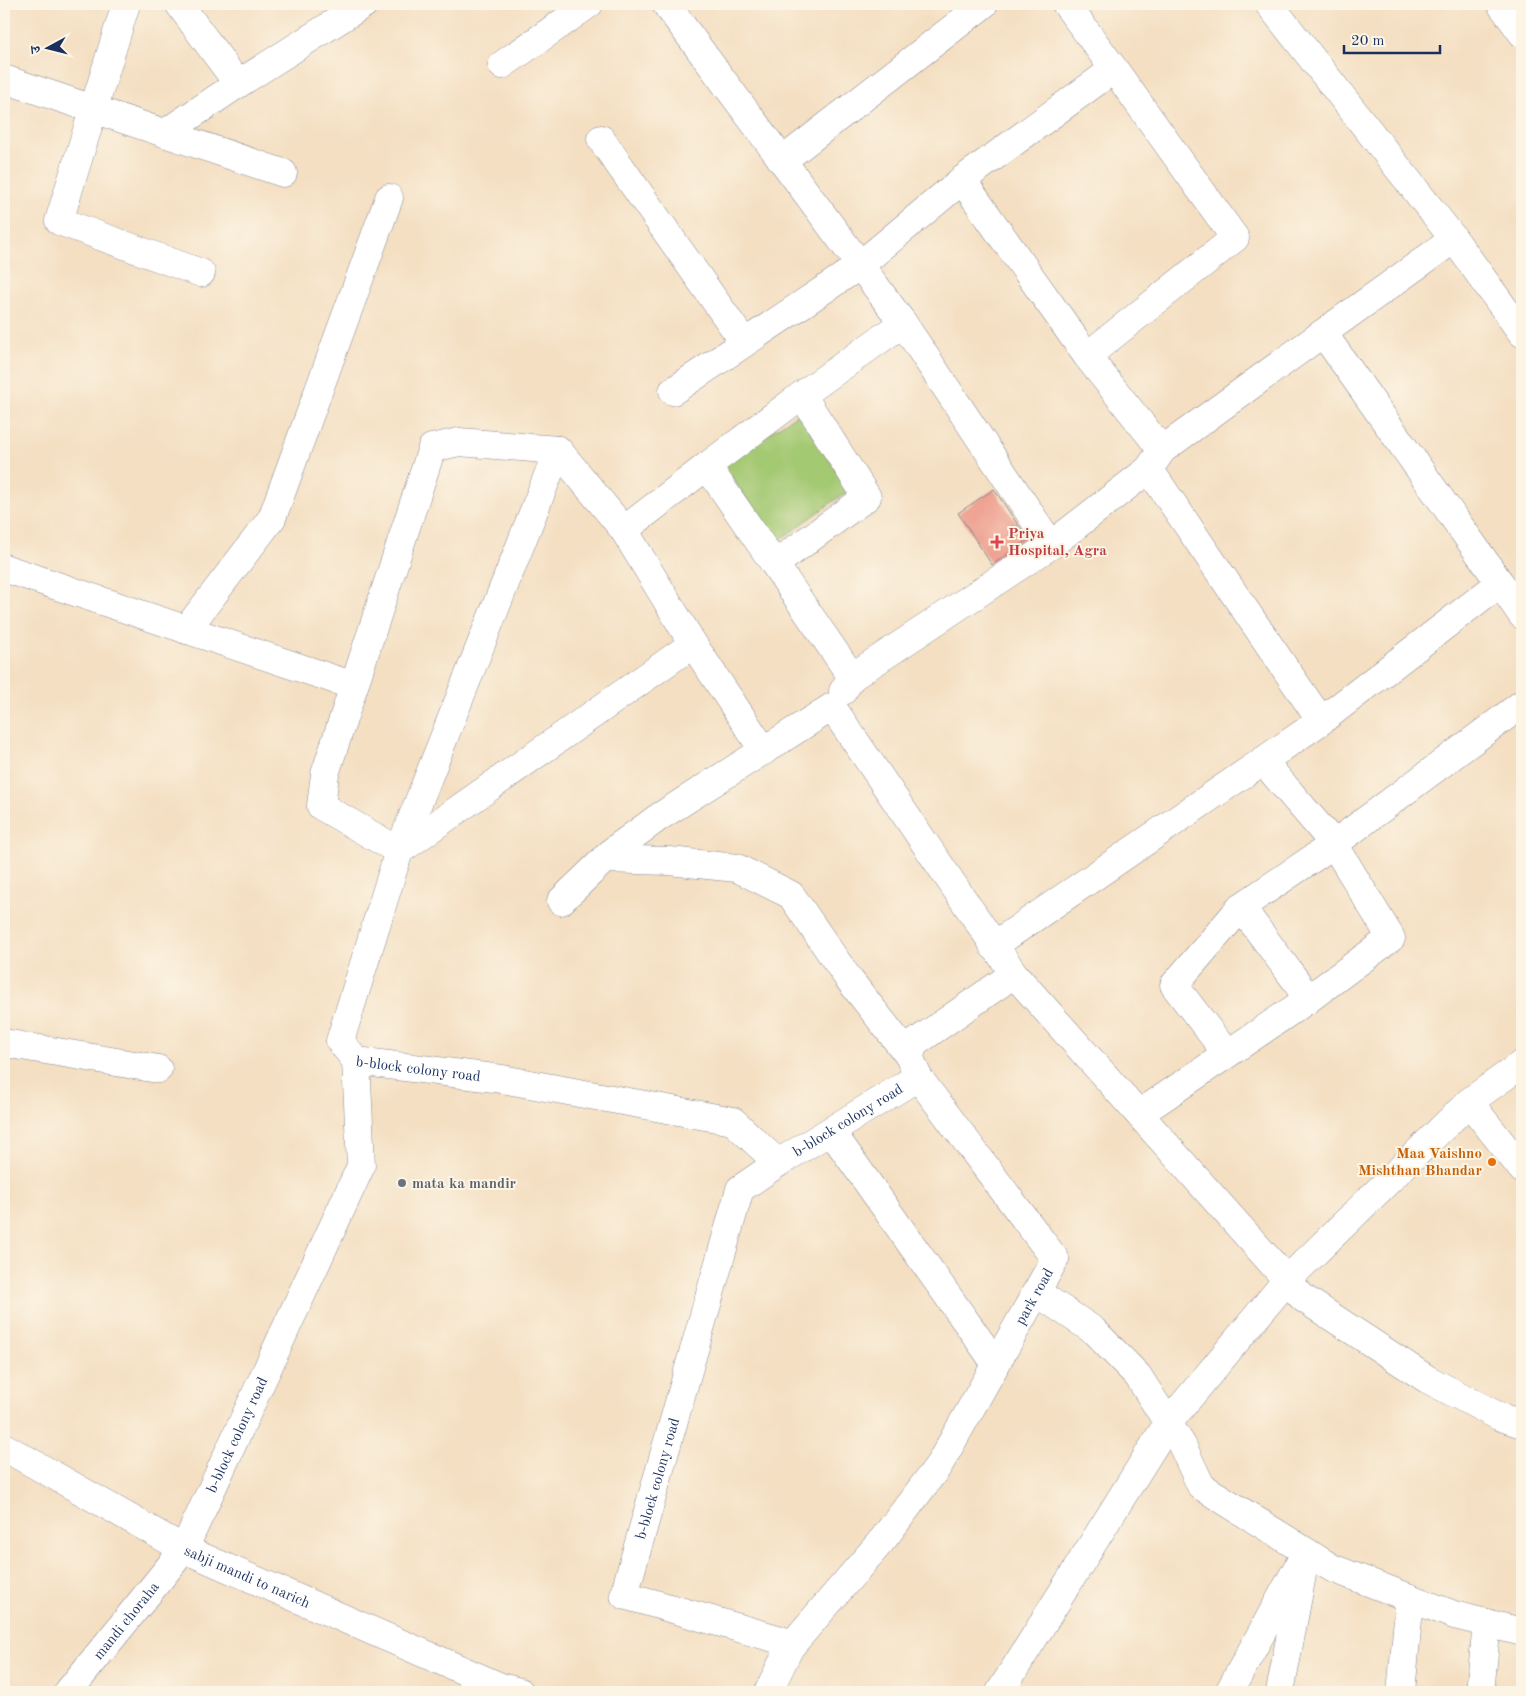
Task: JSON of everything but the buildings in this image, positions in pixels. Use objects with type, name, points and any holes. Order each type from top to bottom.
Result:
[{"type":"street","points":[[126,4],[59,221],[201,273]]},
{"type":"street","points":[[180,4],[238,84]]},
{"type":"street","points":[[165,133],[364,4]]},
{"type":"street","points":[[502,65],[589,4]]},
{"type":"street","points":[[666,4],[859,266],[904,323],[1051,545]]},
{"type":"street","points":[[782,161],[984,4]]},
{"type":"street","points":[[1066,4],[1235,238],[1087,356]]},
{"type":"street","points":[[1269,4],[1454,239],[1522,333]]},
{"type":"street","points":[[1501,4],[1522,33]]},
{"type":"street","points":[[673,392],[744,342],[859,266],[962,180],[1114,70]]},
{"type":"street","points":[[4,78],[283,173]]},
{"type":"street","points":[[601,139],[744,342]]},
{"type":"street","points":[[962,180],[1087,356],[1156,460],[1321,722]]},
{"type":"street","points":[[186,630],[272,518],[389,198]]},
{"type":"street","points":[[561,902],[604,859],[659,817],[832,707],[852,677],[1051,545],[1156,460],[1323,333],[1454,239]]},
{"type":"street","points":[[624,530],[802,395],[904,323]]},
{"type":"street","points":[[1323,333],[1522,615]]},
{"type":"street","points":[[775,564],[867,497],[802,395]]},
{"type":"street","points":[[399,851],[321,806],[325,774],[432,448],[459,442],[558,450],[624,530],[694,644],[764,751]]},
{"type":"street","points":[[356,1061],[340,1041],[399,851],[558,450]]},
{"type":"street","points":[[707,466],[852,677]]},
{"type":"street","points":[[4,568],[354,686]]},
{"type":"street","points":[[993,946],[1321,722],[1500,583]]},
{"type":"street","points":[[399,851],[694,644]]},
{"type":"street","points":[[1227,1054],[1174,985],[1241,907],[1334,844],[1522,704]]},
{"type":"street","points":[[832,707],[993,946],[1014,974],[1303,1298],[1426,1379],[1498,1416],[1522,1424]]},
{"type":"street","points":[[1139,1114],[1307,1000],[1391,938],[1334,844],[1263,761]]},
{"type":"street","points":[[604,859],[669,861],[737,868],[790,896],[914,1067]]},
{"type":"street","points":[[1241,907],[1296,981],[1307,1000]]},
{"type":"street","points":[[914,1067],[915,1044],[1014,974]]},
{"type":"street","points":[[4,1043],[158,1069]]},
{"type":"street","name":"b-block colony road","points":[[184,1549],[361,1166],[356,1061],[502,1079],[733,1121],[778,1163]]},
{"type":"street","points":[[1000,1692],[1168,1423],[1287,1280],[1468,1102],[1522,1064]]},
{"type":"street","name":"b-block colony road","points":[[790,1647],[781,1640],[624,1595],[740,1189],[778,1163],[831,1131],[914,1067]]},
{"type":"street","name":"park road","points":[[790,1647],[884,1538],[939,1465],[1055,1259],[914,1067]]},
{"type":"street","points":[[1468,1102],[1522,1170]]},
{"type":"street","points":[[831,1131],[996,1364]]},
{"type":"street","points":[[1036,1292],[1093,1330],[1138,1376],[1182,1445],[1201,1486],[1332,1568],[1454,1615],[1522,1632]]},
{"type":"street","name":"sabji mandi to narich","points":[[4,1447],[184,1549],[510,1690]]},
{"type":"street","name":"mandi choraha","points":[[68,1692],[184,1549]]},
{"type":"street","points":[[1229,1692],[1306,1552]]},
{"type":"street","points":[[1280,1692],[1306,1552]]},
{"type":"street","points":[[1401,1692],[1410,1598]]},
{"type":"street","points":[[1480,1692],[1487,1623]]},
{"type":"street","points":[[768,1692],[790,1647]]},
{"type":"green space","points":[[799,413],[849,490],[776,543],[723,464]]},
{"type":"place","name":"Priya Hospital, Agra","points":[[997,542]]},
{"type":"place","name":"Maa Vaishno Mishthan Bhandar","points":[[1492,1162]]},
{"type":"place","name":"mata ka mandir","points":[[402,1183]]}]
